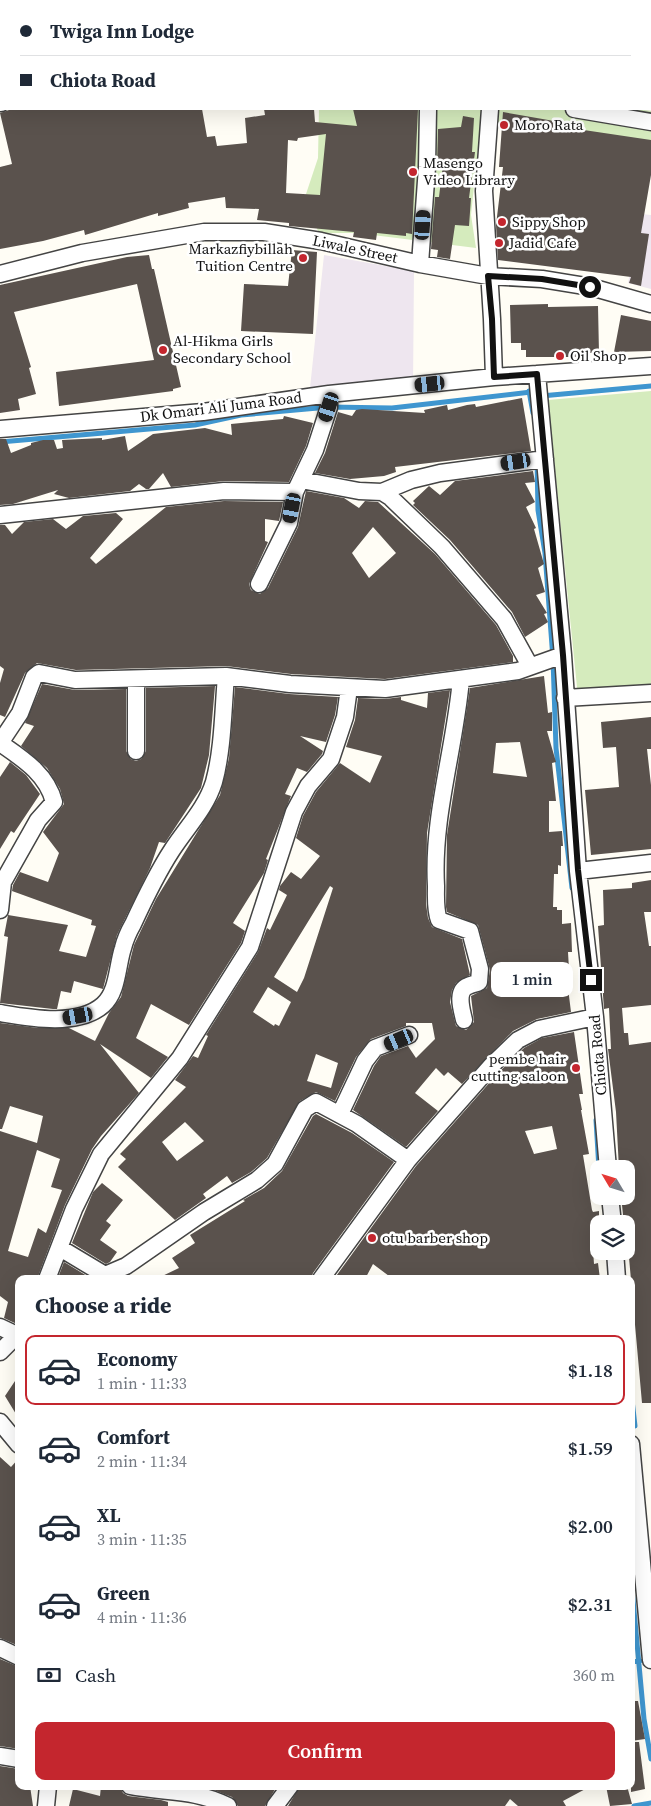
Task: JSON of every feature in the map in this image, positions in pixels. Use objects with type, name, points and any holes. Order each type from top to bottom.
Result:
[{"type":"street","points":[[420,264],[427,167],[428,110]]},
{"type":"street","points":[[490,110],[484,191],[494,377]]},
{"type":"street","points":[[580,110],[651,122]]},
{"type":"street","name":"Liwale Street","points":[[0,274],[82,253],[204,232],[264,232],[330,243],[420,264],[488,276],[542,279],[590,287],[651,304]]},
{"type":"street","name":"Dk Omari Ali Juma Road","points":[[0,430],[203,412],[329,394],[494,377],[651,366]]},
{"type":"street","name":"Chiota Road","points":[[537,374],[539,459],[549,660],[565,698],[578,870],[595,1017],[607,1160]]},
{"type":"street","points":[[259,584],[289,523],[298,486],[315,450],[329,407],[329,394]]},
{"type":"street","points":[[382,492],[411,480],[433,475],[539,459]]},
{"type":"street","points":[[0,515],[224,491],[298,486],[382,492],[390,496],[442,547],[504,619],[549,660],[518,672],[384,689],[290,684],[226,676],[156,677],[136,680],[75,680],[39,673],[34,677],[20,713],[0,743],[25,760],[47,782],[54,802],[38,820],[4,882],[0,910]]},
{"type":"street","points":[[0,1013],[33,1019],[58,1020],[93,1012],[104,1004],[113,989],[123,948],[148,894],[173,849],[209,797],[214,781],[221,734],[226,676]]},
{"type":"street","points":[[461,679],[448,774],[440,802],[435,872],[439,920],[470,931],[480,969],[480,982],[466,986],[462,991],[460,998],[464,1020]]},
{"type":"street","points":[[136,680],[136,752]]},
{"type":"street","points":[[49,1275],[74,1208],[101,1154],[180,1058],[250,947],[294,812],[308,786],[332,759],[345,717],[350,688]]},
{"type":"street","points":[[565,698],[651,693]]},
{"type":"street","points":[[578,870],[651,863]]},
{"type":"street","points":[[324,1275],[408,1160],[490,1066],[518,1040],[539,1030],[595,1017]]},
{"type":"street","points":[[340,1114],[365,1061],[375,1048],[409,1035]]},
{"type":"street","points":[[60,1248],[105,1275],[126,1266],[204,1212],[257,1180],[275,1164],[305,1109],[311,1103],[316,1102],[340,1114],[408,1160]]},
{"type":"street","points":[[616,1260],[617,1275]]},
{"type":"street","points":[[0,1327],[15,1334]]},
{"type":"street","points":[[0,1352],[15,1339]]},
{"type":"street","points":[[0,1422],[15,1440]]},
{"type":"street","points":[[635,1485],[651,1660]]},
{"type":"street","points":[[0,1648],[15,1655]]},
{"type":"street","points":[[0,1756],[15,1758]]},
{"type":"street","points":[[46,1806],[48,1790]]},
{"type":"street","points":[[152,1790],[200,1794],[228,1806]]},
{"type":"street","points":[[275,1806],[287,1790]]},
{"type":"shaded area","points":[[641,214],[651,215],[651,289],[628,283]]},
{"type":"shaded area","points":[[324,255],[414,271],[413,386],[310,388]]},
{"type":"green space","points":[[319,110],[651,111],[651,152],[610,149],[481,119],[471,215],[476,248],[357,233],[319,233],[304,200],[318,158]]},
{"type":"green space","points":[[651,391],[651,693],[578,697],[548,400]]},
{"type":"building","points":[[9,110],[202,110],[207,137],[215,136],[217,146],[247,143],[245,118],[265,115],[264,110],[314,110],[315,122],[357,126],[353,110],[418,110],[412,234],[406,233],[406,236],[377,233],[376,240],[353,237],[354,232],[289,226],[289,223],[257,220],[259,209],[226,208],[225,197],[188,203],[189,208],[158,216],[158,213],[85,235],[84,230],[43,241],[0,249],[0,167],[12,164],[0,113]],"holes":[[[326,134],[320,195],[286,193],[288,140],[297,141],[298,138]]]},
{"type":"building","points":[[503,112],[577,125],[577,129],[651,140],[651,175],[641,233],[649,234],[641,286],[629,283],[631,277],[498,260],[496,225],[503,167],[499,167]]},
{"type":"building","points":[[463,116],[474,118],[472,152],[475,152],[469,198],[471,198],[469,226],[455,225],[450,259],[437,257],[438,250],[431,249],[435,197],[439,197],[443,164],[437,164],[438,129],[461,127]]},
{"type":"building","points":[[292,250],[317,252],[313,334],[241,331],[244,284],[288,286]]},
{"type":"building","points":[[149,255],[152,269],[154,269],[181,387],[173,389],[173,391],[59,406],[56,372],[154,360],[137,284],[14,312],[31,367],[29,368],[36,394],[18,399],[20,410],[0,413],[0,285],[127,257]]},
{"type":"building","points":[[548,304],[548,307],[598,306],[599,353],[577,353],[577,357],[526,357],[526,350],[521,350],[521,343],[511,343],[510,305]]},
{"type":"building","points":[[621,315],[651,321],[651,351],[614,352]]},
{"type":"building","points":[[522,398],[531,451],[395,467],[396,472],[384,476],[350,479],[315,473],[325,453],[338,412],[352,416],[356,410],[362,409],[425,413],[424,410],[447,405],[448,410],[467,405],[475,404],[476,407]]},
{"type":"building","points":[[284,416],[313,423],[306,446],[289,482],[224,481],[171,487],[163,473],[149,489],[139,484],[130,491],[69,498],[54,494],[58,490],[13,504],[0,505],[0,439],[6,439],[11,453],[31,445],[31,443],[43,440],[54,440],[57,449],[63,448],[62,440],[102,438],[102,440],[125,436],[128,451],[153,434],[205,428],[232,435],[231,424],[283,419]]},
{"type":"building","points":[[533,471],[535,482],[525,483],[535,502],[526,507],[536,528],[534,529],[544,564],[538,568],[545,592],[536,595],[547,613],[544,614],[548,622],[525,637],[512,612],[450,540],[413,505],[415,503],[413,501],[429,486],[440,495],[455,481]]},
{"type":"building","points":[[306,491],[344,498],[359,508],[365,501],[378,502],[435,554],[496,625],[513,656],[513,662],[385,679],[291,674],[226,666],[76,670],[37,663],[25,673],[5,717],[0,715],[0,683],[4,669],[0,666],[0,525],[5,525],[12,534],[24,522],[53,519],[66,529],[83,516],[116,513],[123,519],[90,558],[96,564],[166,507],[224,501],[283,502],[279,521],[265,519],[265,541],[268,542],[249,584],[251,590],[260,594],[268,588],[298,527]],"holes":[[[373,527],[396,553],[369,578],[352,553]]]},
{"type":"building","points":[[544,676],[548,713],[552,712],[552,731],[547,731],[556,762],[552,763],[556,801],[549,801],[549,832],[562,831],[563,846],[561,846],[561,866],[558,865],[558,874],[554,874],[553,907],[557,907],[557,910],[562,910],[562,924],[571,923],[572,952],[568,952],[570,987],[568,988],[571,1012],[537,1019],[513,1031],[462,1084],[448,1072],[444,1076],[436,1068],[415,1093],[438,1111],[406,1147],[353,1110],[374,1066],[381,1056],[408,1046],[416,1058],[435,1039],[432,1023],[406,1023],[406,1026],[371,1039],[356,1057],[335,1101],[316,1092],[300,1101],[267,1158],[251,1172],[232,1183],[227,1176],[203,1194],[206,1198],[175,1220],[118,1167],[126,1159],[120,1154],[186,1087],[175,1080],[193,1056],[198,1058],[208,1036],[206,1035],[258,952],[267,928],[270,930],[287,895],[279,890],[280,886],[291,872],[301,879],[320,856],[296,838],[303,816],[316,792],[340,763],[370,783],[382,756],[346,747],[355,720],[358,698],[385,699],[401,697],[401,700],[427,708],[428,693],[450,690],[427,833],[426,904],[428,918],[432,927],[462,939],[470,975],[456,983],[452,990],[450,1002],[456,1026],[466,1030],[474,1022],[471,996],[487,988],[490,970],[478,925],[447,912],[446,907],[447,835],[470,688]],"holes":[[[520,742],[527,777],[493,773],[496,743]],[[330,886],[333,888],[304,978],[297,992],[274,977]],[[268,987],[291,1002],[279,1026],[275,1024],[274,1026],[253,1012]],[[316,1054],[338,1063],[331,1088],[307,1081]],[[185,1122],[204,1141],[177,1161],[162,1142]]]},
{"type":"building","points":[[42,684],[75,690],[126,689],[126,751],[131,759],[136,761],[141,759],[146,751],[146,688],[215,686],[209,755],[201,788],[165,843],[159,842],[150,868],[117,935],[103,989],[74,981],[71,993],[61,991],[57,1009],[0,1003],[8,937],[4,936],[8,915],[68,925],[59,951],[86,957],[96,926],[91,925],[92,920],[12,891],[20,872],[48,882],[59,853],[43,832],[64,804],[60,789],[47,768],[21,746],[34,726],[25,723]]},
{"type":"building","points":[[235,687],[289,694],[338,697],[335,715],[326,742],[300,736],[323,751],[307,772],[297,768],[285,794],[291,796],[266,859],[268,860],[264,873],[233,923],[245,931],[241,943],[189,1025],[151,1004],[136,1038],[168,1057],[151,1078],[100,1044],[139,1093],[92,1149],[65,1205],[39,1275],[15,1275],[15,1323],[4,1318],[8,1302],[0,1296],[0,1131],[37,1143],[43,1116],[10,1106],[2,1129],[0,1129],[0,1023],[38,1028],[69,1028],[95,1041],[109,1013],[121,997],[134,945],[156,899],[220,795],[229,758]],"holes":[[[37,1150],[60,1159],[51,1187],[62,1190],[46,1233],[38,1228],[28,1257],[8,1251]]]},
{"type":"building","points":[[651,717],[651,749],[647,749],[651,785],[651,849],[591,855],[585,790],[619,787],[616,747],[603,748],[601,722]]},
{"type":"building","points":[[10,762],[26,775],[40,794],[14,833],[11,831],[0,849],[0,777]]},
{"type":"building","points":[[651,880],[651,912],[644,912],[649,946],[651,946],[651,1005],[622,1008],[624,1033],[628,1033],[629,1045],[651,1042],[651,1403],[642,1403],[635,1325],[635,1275],[631,1275],[629,1260],[635,1260],[635,1215],[623,1215],[622,1205],[635,1205],[635,1160],[619,1160],[616,1112],[608,1049],[611,1049],[609,1008],[604,1009],[598,926],[604,925],[603,890],[632,888],[632,883]]},
{"type":"building","points":[[574,1032],[583,1094],[579,1094],[589,1154],[583,1155],[590,1205],[593,1212],[599,1211],[599,1215],[590,1215],[590,1260],[594,1260],[594,1264],[598,1263],[600,1275],[388,1275],[373,1264],[367,1275],[337,1275],[416,1166],[498,1073],[524,1048],[542,1038]],"holes":[[[552,1126],[557,1149],[534,1154],[525,1131]]]},
{"type":"building","points":[[316,1114],[352,1133],[394,1162],[312,1275],[164,1275],[179,1268],[172,1258],[195,1243],[190,1235],[264,1188],[282,1171],[313,1116]]},
{"type":"building","points":[[102,1183],[123,1200],[106,1221],[111,1225],[100,1240],[117,1252],[110,1262],[106,1264],[72,1243],[93,1192]]},
{"type":"building","points":[[64,1262],[85,1275],[59,1275]]},
{"type":"building","points":[[15,1381],[15,1412],[5,1396]]},
{"type":"building","points":[[0,1457],[11,1467],[15,1462],[15,1644],[0,1638]]},
{"type":"building","points":[[0,1659],[15,1665],[15,1748],[0,1746]]},
{"type":"building","points":[[635,1701],[638,1701],[645,1739],[635,1740]]},
{"type":"building","points":[[635,1742],[639,1742],[645,1789],[631,1792],[631,1790],[635,1790]]},
{"type":"building","points":[[0,1766],[15,1768],[15,1790],[31,1790],[33,1806],[0,1806]]},
{"type":"building","points":[[73,1790],[100,1796],[101,1790],[122,1790],[128,1796],[168,1802],[168,1806],[69,1806]]},
{"type":"building","points":[[214,1790],[275,1790],[265,1806],[238,1806],[232,1797]]},
{"type":"building","points":[[298,1790],[584,1790],[563,1801],[566,1806],[518,1806],[510,1799],[505,1806],[288,1806]]},
{"type":"building","points":[[607,1790],[628,1790],[632,1804],[610,1806]]},
{"type":"waterway","points":[[541,396],[651,386]]},
{"type":"waterway","points":[[529,391],[533,413]]},
{"type":"waterway","points":[[0,442],[195,425],[241,415],[329,407],[392,408],[531,392]]},
{"type":"waterway","points":[[537,461],[538,510],[545,553],[553,659],[556,748],[572,888]]},
{"type":"waterway","points":[[596,1120],[598,1160]]},
{"type":"waterway","points":[[635,1622],[644,1719],[651,1759]]},
{"type":"waterway","points":[[635,1662],[640,1661]]},
{"type":"waterway","points":[[634,1806],[651,1803]]},
{"type":"place","name":"Moro Rata","points":[[504,125]]},
{"type":"place","name":"Masengo Video Library","points":[[413,172]]},
{"type":"place","name":"Sippy Shop","points":[[502,222]]},
{"type":"place","name":"Jadid Cafe","points":[[499,243]]},
{"type":"place","name":"Markazfiybillah Tuition Centre","points":[[303,258]]},
{"type":"place","name":"Al-Hikma Girls Secondary School","points":[[163,350]]},
{"type":"place","name":"Oil Shop","points":[[560,356]]},
{"type":"place","name":"pembe hair cutting saloon","points":[[576,1068]]},
{"type":"place","name":"otu barber shop","points":[[372,1238]]},
{"type":"route","points":[[590,287],[542,279],[488,276],[494,377],[537,374],[563,655],[578,870],[591,980]]}]
